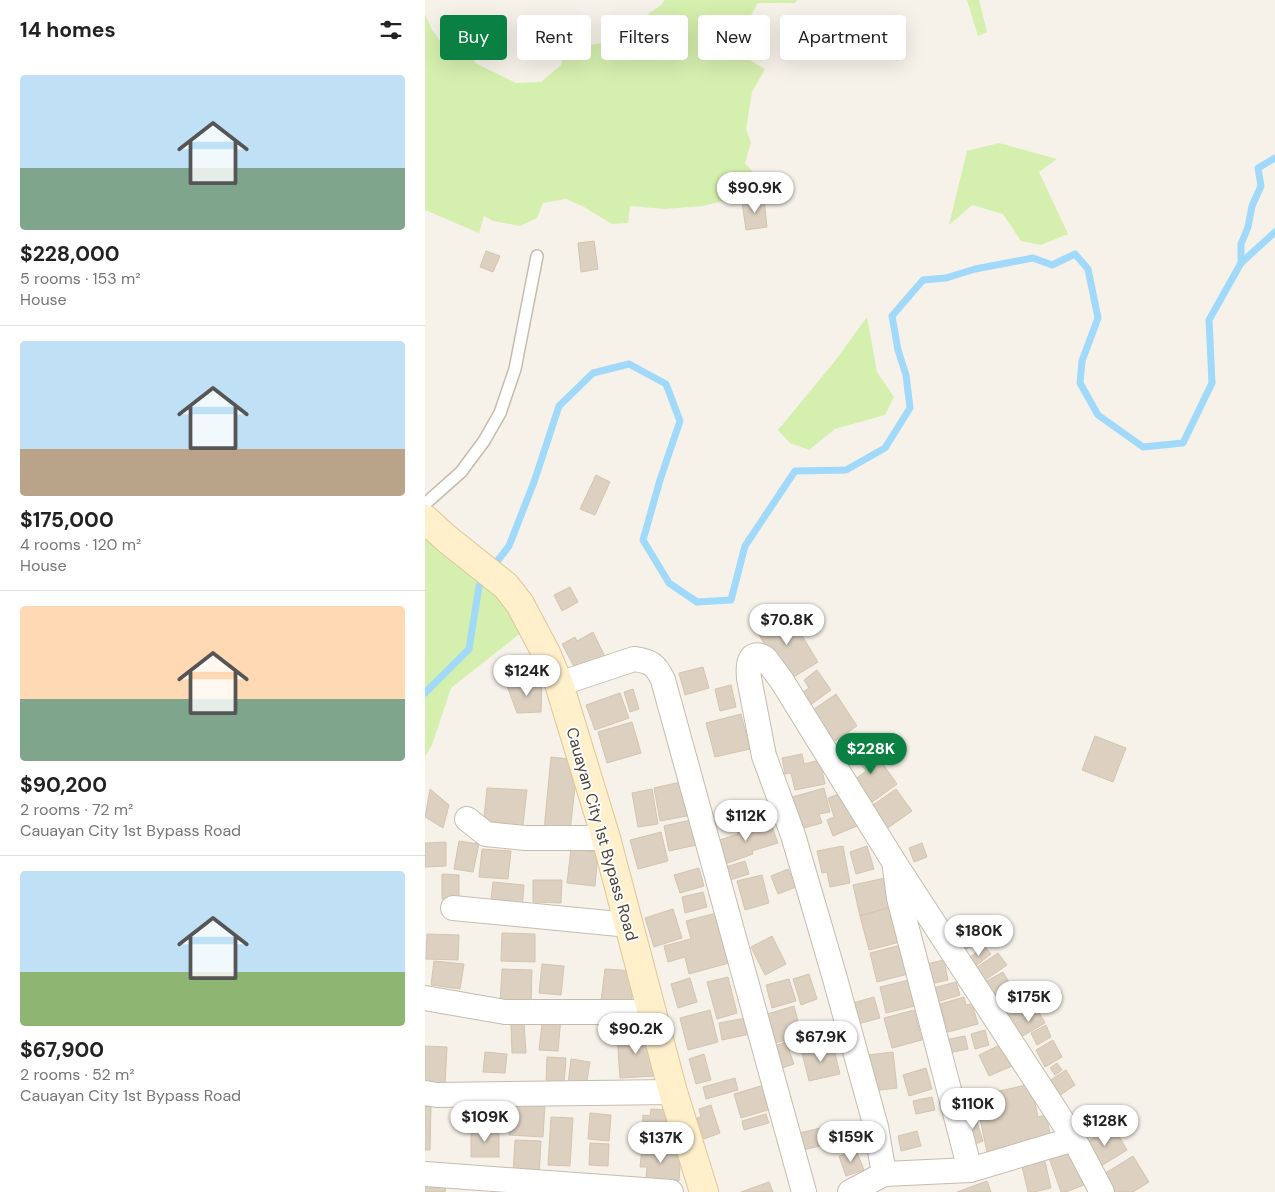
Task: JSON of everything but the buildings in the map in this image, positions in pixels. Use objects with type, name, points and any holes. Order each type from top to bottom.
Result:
[{"type":"main road","name":"Cauayan City 1st Bypass Road","points":[[425,519],[506,586],[520,604],[542,645],[559,684],[606,838],[673,1092],[705,1192]]},
{"type":"street","points":[[884,1174],[876,1127],[834,975],[793,835],[764,756],[748,666],[749,661],[757,656],[765,658],[777,674],[894,862],[1074,1139],[1102,1192]]},
{"type":"street","points":[[559,684],[634,659],[649,662],[658,669],[663,680],[804,1192]]},
{"type":"street","points":[[467,819],[486,834],[525,838],[606,838]]},
{"type":"street","points":[[894,862],[899,898],[970,1170]]},
{"type":"street","points":[[453,908],[629,925]]},
{"type":"street","points":[[425,998],[505,1012],[652,1012]]},
{"type":"street","points":[[425,1093],[437,1095],[673,1092]]},
{"type":"street","points":[[849,1192],[884,1174],[970,1170],[1074,1139]]},
{"type":"street","points":[[425,1174],[671,1192]]},
{"type":"lane","points":[[425,504],[461,472],[484,441],[500,413],[515,369],[537,256]]},
{"type":"green space","points":[[665,0],[797,0],[795,3],[758,3],[751,15],[698,15],[698,60],[750,60],[765,69],[752,92],[746,129],[751,143],[745,163],[754,173],[723,201],[703,206],[665,209],[630,206],[628,223],[612,224],[584,207],[566,199],[543,203],[537,218],[520,226],[493,221],[484,216],[479,233],[425,210],[425,14],[432,30],[440,41],[440,60],[474,60],[475,63],[516,83],[541,82],[561,65],[562,60],[591,60],[591,45],[601,43],[601,60],[688,60],[688,15],[647,15]]},
{"type":"green space","points":[[967,0],[979,0],[987,32],[978,36]]},
{"type":"green space","points":[[999,143],[1057,159],[1039,172],[1068,234],[1041,245],[1021,241],[1003,214],[972,205],[949,225],[967,151]]},
{"type":"green space","points":[[867,317],[877,372],[894,397],[885,415],[835,429],[809,450],[790,443],[778,430],[835,361]]},
{"type":"green space","points":[[425,534],[467,569],[500,601],[522,632],[451,688],[432,745],[425,757]]},
{"type":"waterway","points":[[1241,263],[1241,244],[1248,227],[1252,206],[1261,186],[1258,168],[1275,158]]},
{"type":"waterway","points":[[492,568],[509,546],[534,482],[559,406],[593,373],[629,364],[666,384],[680,421],[660,480],[643,540],[669,583],[697,602],[731,600],[745,546],[795,471],[846,470],[885,448],[910,408],[906,375],[898,350],[892,316],[923,280],[946,278],[975,269],[1033,258],[1052,265],[1075,254],[1088,269],[1098,318],[1082,361],[1080,383],[1098,415],[1143,447],[1183,443],[1212,383],[1209,320],[1241,263],[1275,232]]},
{"type":"waterway","points":[[425,693],[469,649],[479,586],[486,577]]}]
